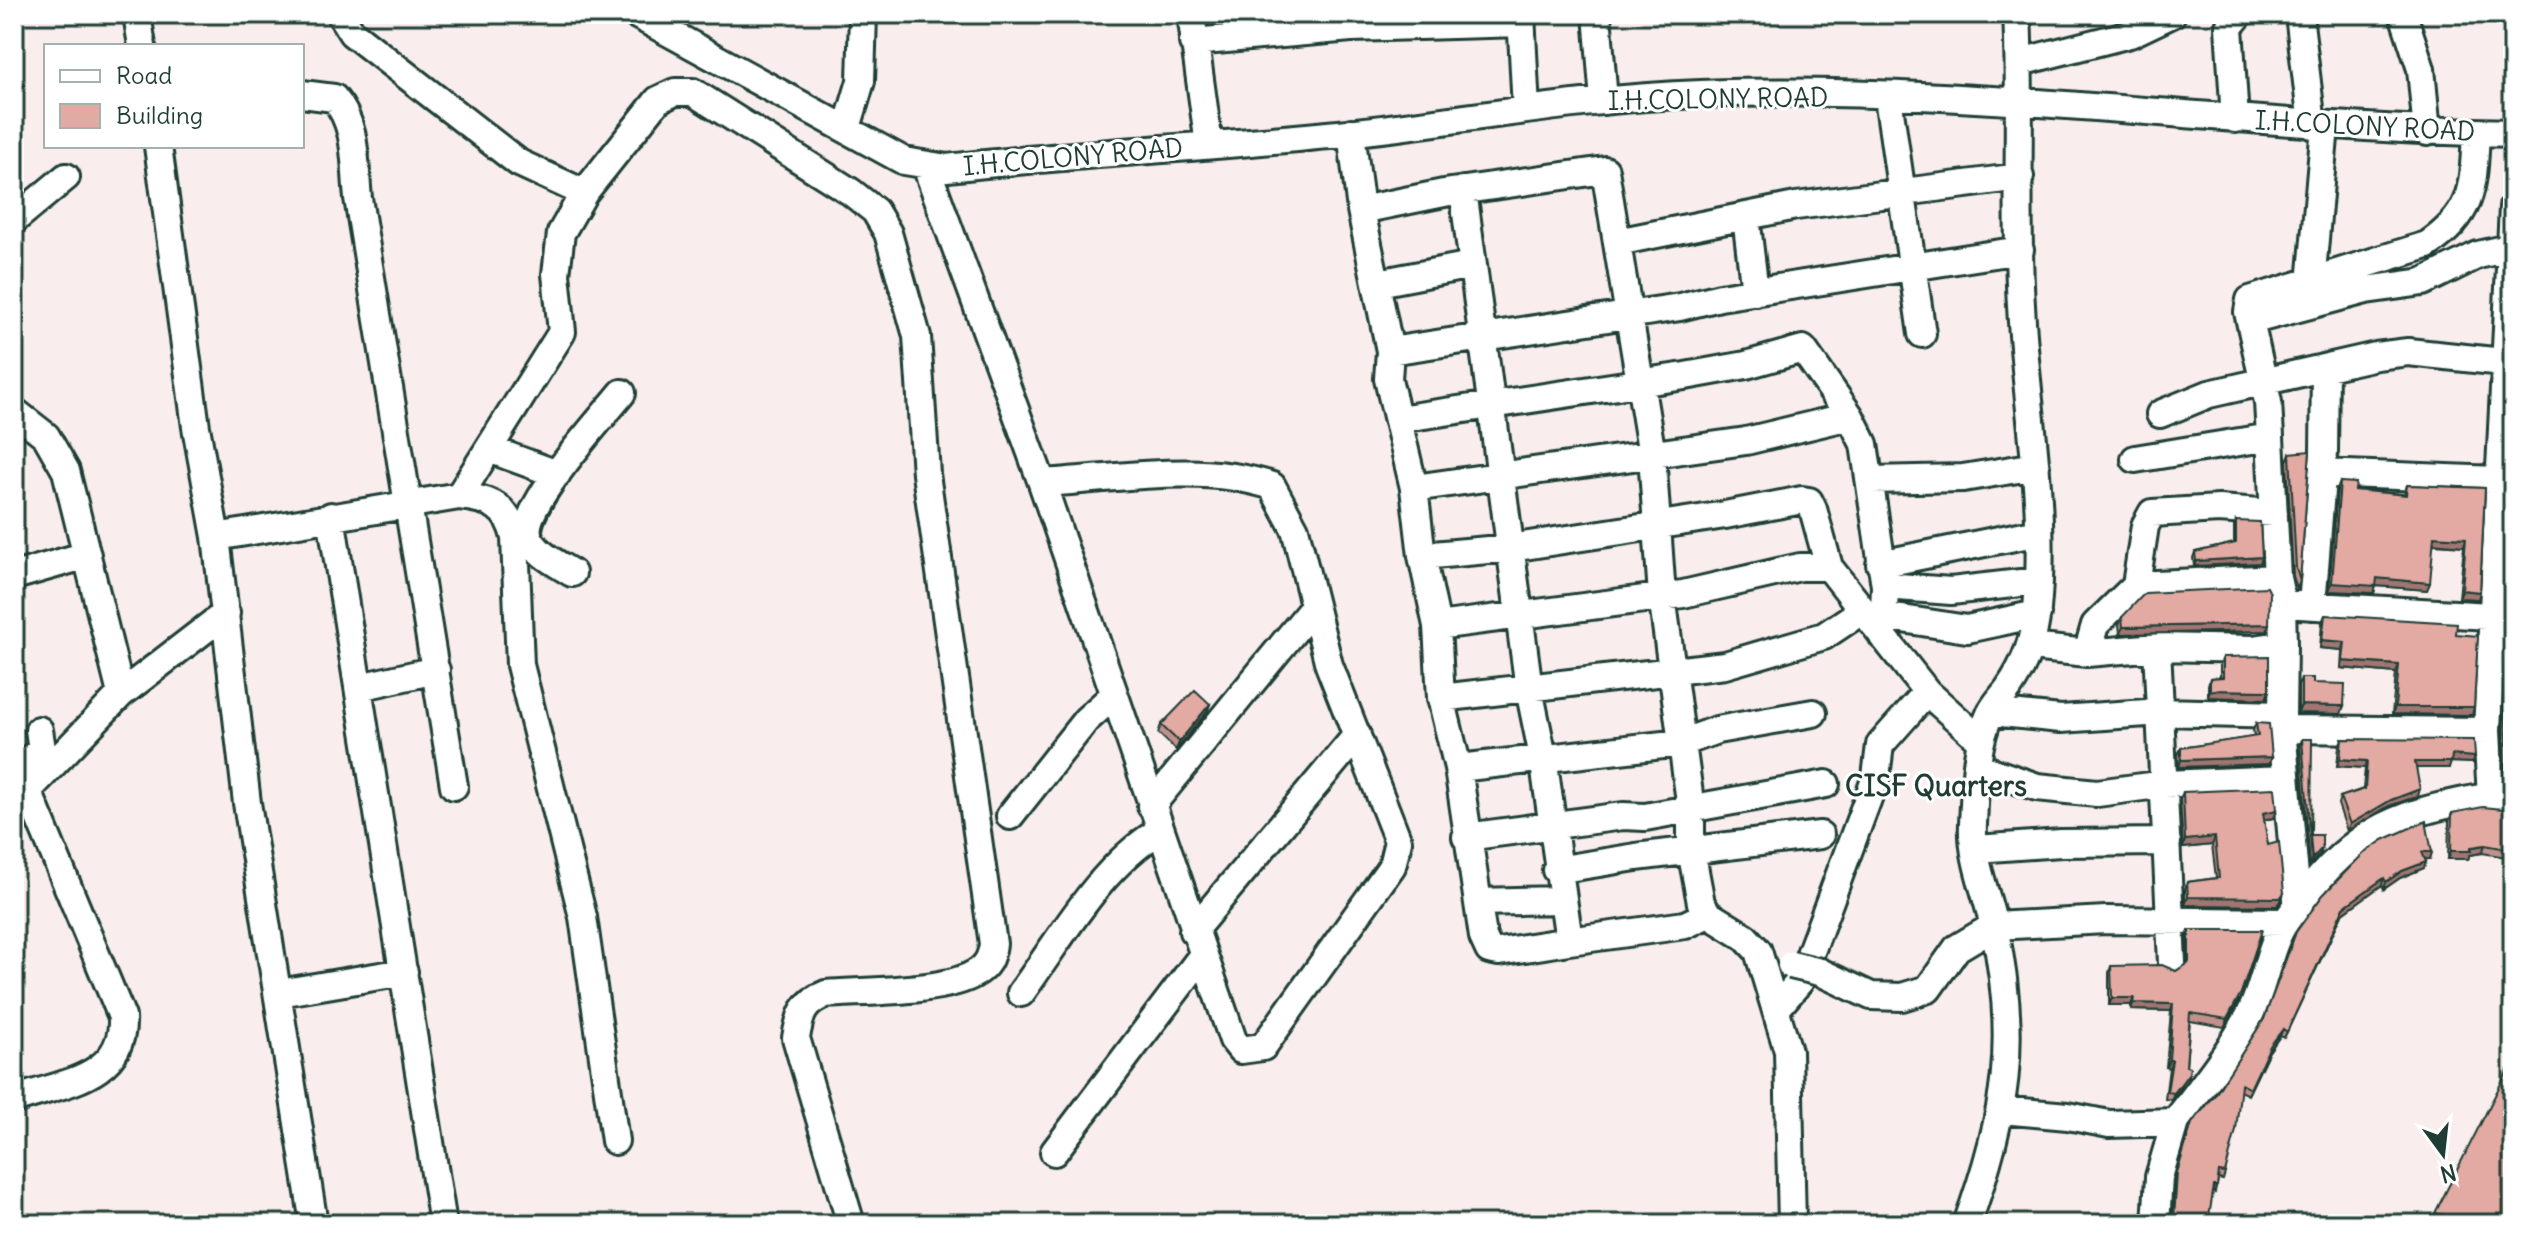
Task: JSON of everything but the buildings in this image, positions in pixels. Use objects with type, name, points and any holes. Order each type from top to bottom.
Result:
[{"type":"street","points":[[137,14],[142,44]]},
{"type":"street","points":[[340,14],[352,33],[519,163],[584,193]]},
{"type":"street","name":"I.H.COLONY ROAD","points":[[635,14],[904,161],[947,168],[1351,132],[1604,101],[1703,94],[2018,103],[2318,126],[2513,133]]},
{"type":"street","points":[[847,128],[861,81],[863,14]]},
{"type":"street","points":[[1191,14],[1209,145]]},
{"type":"street","points":[[1597,14],[1604,101]]},
{"type":"street","points":[[1967,1224],[2006,1093],[2008,1022],[1994,926],[1981,883],[1973,828],[1980,740],[1991,712],[2024,664],[2031,647],[2037,614],[2039,532],[2036,466],[2023,349],[2017,14]]},
{"type":"street","points":[[2020,62],[2130,34],[2172,14]]},
{"type":"street","points":[[2235,119],[2229,27],[2240,14]]},
{"type":"street","points":[[2299,14],[2318,126],[2311,284]]},
{"type":"street","points":[[2403,14],[2421,69],[2427,132]]},
{"type":"street","points":[[1193,42],[1350,21],[1522,19],[1526,110]]},
{"type":"street","points":[[459,496],[562,332],[556,262],[561,233],[584,193],[658,100],[675,92],[693,92],[822,172],[875,211],[888,233],[913,312],[926,474],[993,944],[991,959],[976,974],[952,983],[826,994],[810,1000],[800,1012],[796,1038],[851,1224]]},
{"type":"street","points":[[304,94],[334,98],[345,111],[352,134],[358,198],[454,786]]},
{"type":"street","points":[[1888,97],[1922,334]]},
{"type":"street","points":[[1351,132],[1361,210],[1390,351],[1388,379],[1414,488],[1422,556],[1437,626],[1441,698],[1458,768],[1483,937],[1489,950],[1499,952],[1685,925],[1708,914]]},
{"type":"street","points":[[2292,916],[2282,722],[2283,645],[2270,437],[2264,384],[2250,321],[2250,300],[2311,284],[2427,245],[2461,216],[2472,193],[2476,133]]},
{"type":"street","points":[[158,148],[196,427],[216,537],[247,803],[314,1224]]},
{"type":"street","points":[[926,166],[1042,483],[1233,1040],[1241,1050],[1263,1047],[1392,866],[1398,841],[1329,665],[1312,609],[1295,529],[1272,486],[1249,478],[1215,474],[1042,483]]},
{"type":"street","points":[[1361,210],[1463,190],[1605,170],[1637,380],[1652,455],[1662,596],[1691,809],[1691,850],[1701,903],[1708,914],[1753,943],[1780,1016],[1788,1051],[1792,1224]]},
{"type":"street","points":[[14,220],[66,177]]},
{"type":"street","points":[[1617,242],[1746,217],[2020,177]]},
{"type":"street","points":[[1463,190],[1529,689],[1543,757],[1556,870],[1569,941]]},
{"type":"street","points":[[2156,1224],[2159,1177],[2175,1122],[2250,1015],[2292,916],[2318,879],[2354,842],[2391,820],[2426,809],[2502,800],[2487,731],[2498,603],[2497,480],[2508,362],[2509,248],[2513,207]]},
{"type":"street","points":[[1746,217],[1755,292]]},
{"type":"street","points":[[2250,321],[2366,290],[2423,282],[2478,255],[2509,248]]},
{"type":"street","points":[[1390,351],[2020,250]]},
{"type":"street","points":[[1378,283],[1472,265]]},
{"type":"street","points":[[1398,419],[1746,365],[1803,349],[1850,416],[1864,444],[1882,575],[1876,621]]},
{"type":"street","points":[[2160,414],[2209,394],[2264,384],[2376,356],[2408,352],[2508,362]]},
{"type":"street","points":[[2312,606],[2322,473],[2325,368]]},
{"type":"street","points":[[572,573],[546,557],[530,540],[527,529],[532,513],[557,474],[622,393]]},
{"type":"street","points":[[14,411],[46,436],[66,471],[121,694]]},
{"type":"street","points":[[1414,488],[1746,441],[1850,416]]},
{"type":"street","points":[[2135,459],[2270,437]]},
{"type":"street","points":[[489,449],[557,474]]},
{"type":"street","points":[[1870,480],[1963,478],[2036,466]]},
{"type":"street","points":[[2322,473],[2497,480]]},
{"type":"street","points":[[216,537],[459,496],[484,498],[499,506],[511,520],[515,538],[516,643],[583,917],[615,1141]]},
{"type":"street","points":[[1422,556],[1510,548],[1659,526],[1786,502],[1809,501],[1829,567],[1876,621],[1927,692],[1980,740]]},
{"type":"street","points":[[2087,653],[2095,625],[2136,585],[2145,526],[2152,513],[2219,509],[2274,513]]},
{"type":"street","points":[[331,516],[443,1224]]},
{"type":"street","points":[[1882,575],[2039,532]]},
{"type":"street","points":[[14,576],[87,555]]},
{"type":"street","points":[[1437,626],[1662,596],[1800,567],[1829,567]]},
{"type":"street","points":[[1882,575],[1951,591],[2038,581]]},
{"type":"street","points":[[2136,585],[2279,591],[2312,606],[2498,603]]},
{"type":"street","points":[[1021,993],[1104,880],[1139,844],[1312,609]]},
{"type":"street","points":[[19,790],[121,694],[226,613]]},
{"type":"street","points":[[1441,698],[1725,665],[1876,621],[1967,629],[2037,614]]},
{"type":"street","points":[[2031,647],[2087,653],[2157,647],[2254,649],[2283,645]]},
{"type":"street","points":[[2157,647],[2172,963]]},
{"type":"street","points":[[359,687],[436,670]]},
{"type":"street","points":[[1780,1016],[1800,981],[1876,777],[1880,745],[1927,692]]},
{"type":"street","points":[[1010,816],[1086,720],[1114,695]]},
{"type":"street","points":[[1991,712],[2061,719],[2161,712],[2282,722],[2487,731]]},
{"type":"street","points":[[1458,768],[1681,743],[1717,730],[1813,713]]},
{"type":"street","points":[[19,790],[42,749],[39,730]]},
{"type":"street","points":[[1054,1152],[1198,944],[1357,735]]},
{"type":"street","points":[[1979,767],[2037,787],[2097,793],[2165,784],[2285,779]]},
{"type":"street","points":[[1466,837],[1691,809],[1826,784]]},
{"type":"street","points":[[14,1100],[98,1071],[119,1048],[123,1033],[122,1017],[19,790]]},
{"type":"street","points":[[1556,870],[1820,835]]},
{"type":"street","points":[[1976,849],[2061,843],[2167,842]]},
{"type":"street","points":[[1478,902],[1561,900]]},
{"type":"street","points":[[1763,967],[1791,965],[1820,972],[1871,996],[1886,999],[1917,995],[1936,981],[1957,948],[1994,926],[2292,916]]},
{"type":"street","points":[[279,993],[404,972]]},
{"type":"street","points":[[2001,1110],[2068,1116],[2109,1124],[2175,1122]]},
{"type":"district","name":"CISF Quarters","points":[[1936,786]]}]
